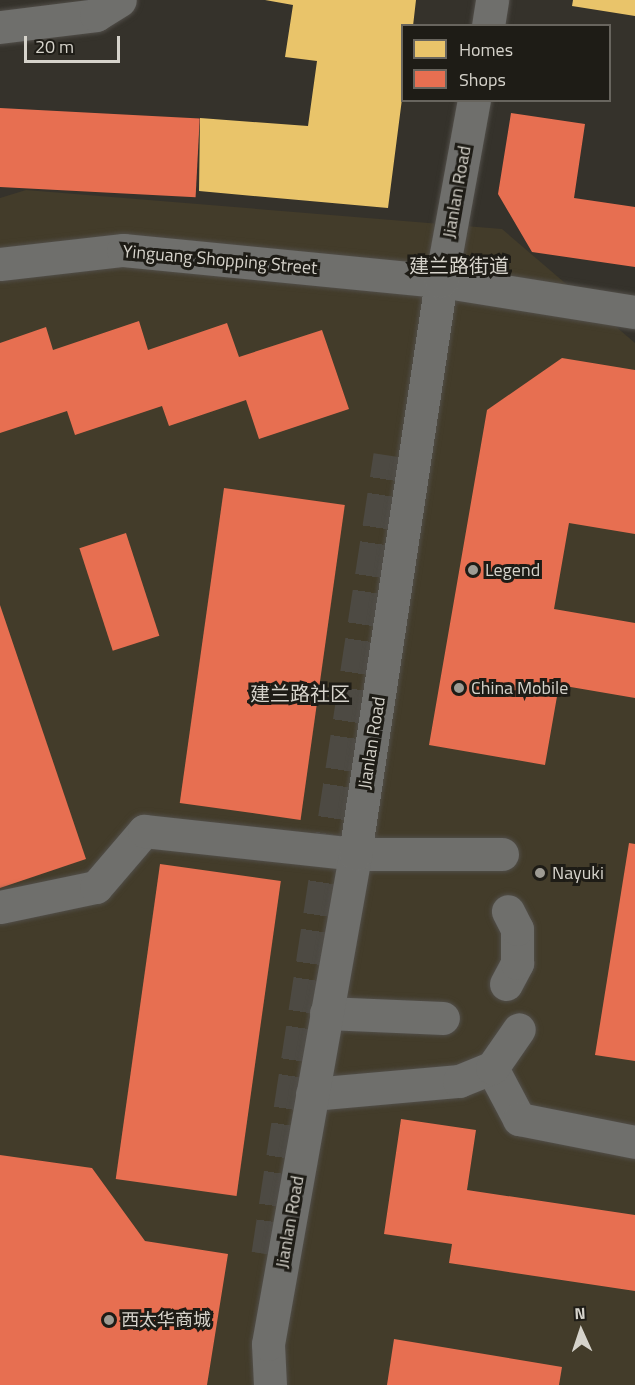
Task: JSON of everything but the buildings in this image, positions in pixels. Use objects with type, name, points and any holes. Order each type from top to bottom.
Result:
[{"type":"street","points":[[0,27],[96,15],[120,0]]},
{"type":"street","points":[[488,24],[492,0]]},
{"type":"street","name":"Jianlan Road","points":[[270,1385],[268,1344],[356,854],[441,281],[474,102]]},
{"type":"street","name":"Yinguang Shopping Street","points":[[0,264],[123,250],[441,281],[635,312]]},
{"type":"street","points":[[0,907],[96,887],[144,831],[356,854],[502,854]]},
{"type":"street","points":[[506,984],[517,963],[517,929],[508,911]]},
{"type":"street","points":[[326,1013],[443,1018]]},
{"type":"street","points":[[312,1094],[459,1081],[492,1068],[519,1029]]},
{"type":"street","points":[[492,1068],[519,1119],[635,1142]]},
{"type":"shaded area","points":[[26,190],[502,229],[635,343],[635,1385],[0,1385],[0,198]]},
{"type":"tunnel","points":[[268,1254],[390,455]]},
{"type":"place","name":"Legend","points":[[473,570]]},
{"type":"place","name":"China Mobile","points":[[459,688]]},
{"type":"place","name":"Nayuki","points":[[540,873]]},
{"type":"place","name":"西太华商城","points":[[109,1320]]},
{"type":"district","name":"建兰路街道","points":[[459,265]]},
{"type":"district","name":"建兰路社区","points":[[300,693]]}]
